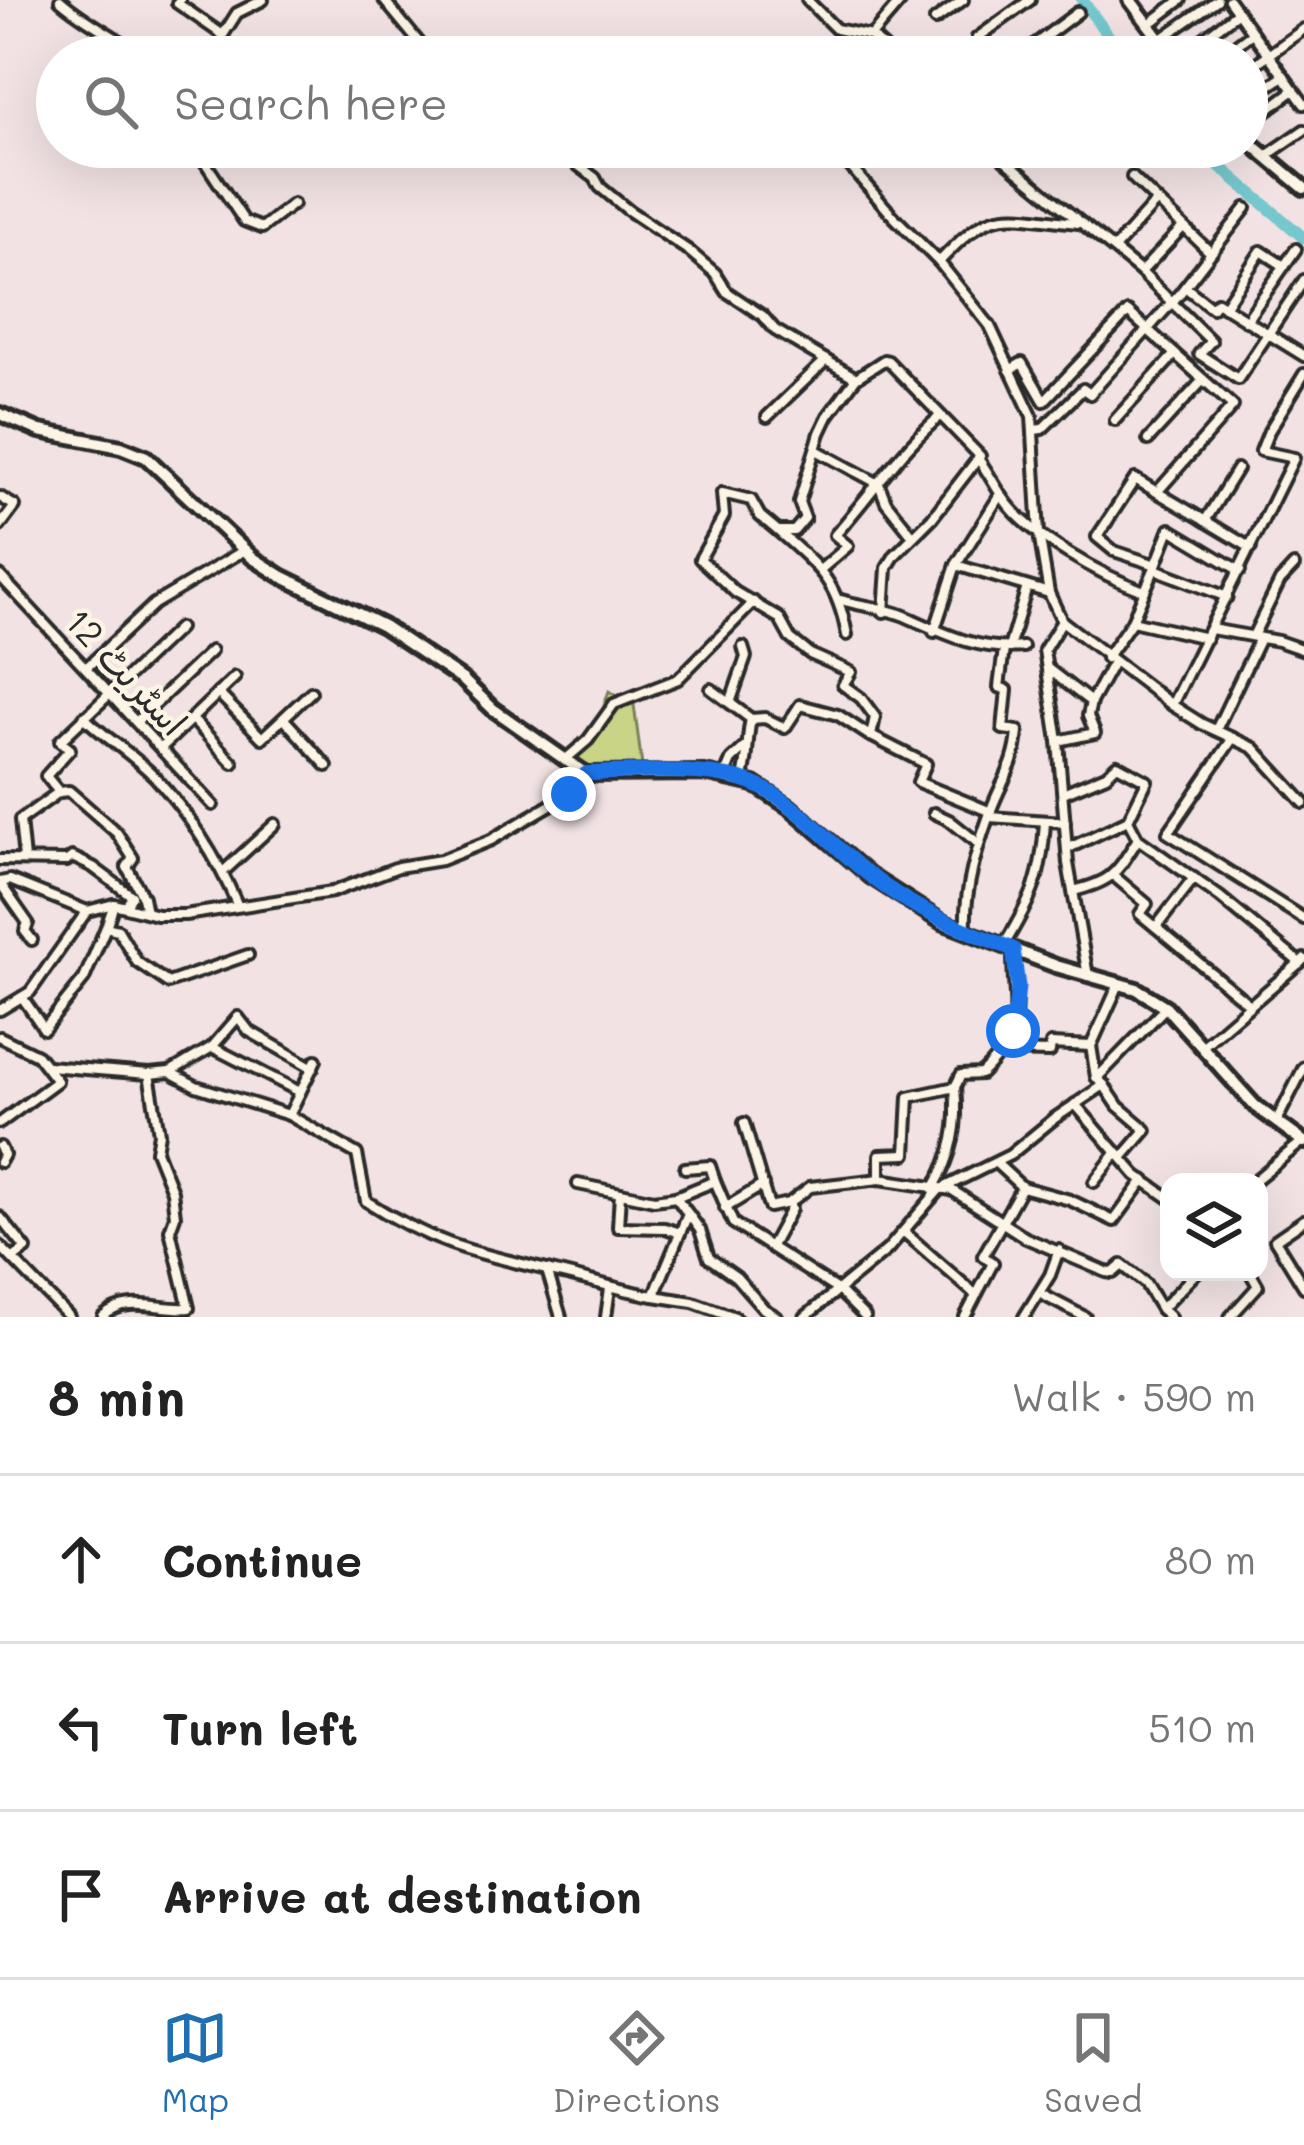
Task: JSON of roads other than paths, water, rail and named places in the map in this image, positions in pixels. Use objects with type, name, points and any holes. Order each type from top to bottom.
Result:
[{"type":"street","points":[[60,0],[88,25],[115,36]]},
{"type":"street","points":[[180,0],[177,3],[223,35],[237,13],[263,0]]},
{"type":"street","points":[[384,0],[412,36]]},
{"type":"street","points":[[808,0],[836,28],[871,36],[902,0]]},
{"type":"street","points":[[935,20],[963,0]]},
{"type":"street","points":[[980,36],[1030,0]]},
{"type":"street","points":[[1130,0],[1157,36]]},
{"type":"street","points":[[1148,25],[1181,0]]},
{"type":"street","points":[[1166,36],[1216,0]]},
{"type":"street","points":[[1229,0],[1255,36]]},
{"type":"street","points":[[1046,36],[1078,12]]},
{"type":"street","points":[[1205,36],[1238,12]]},
{"type":"street","points":[[1303,102],[1268,55],[1304,29]]},
{"type":"street","points":[[1247,36],[1252,32]]},
{"type":"street","points":[[1268,86],[1284,76]]},
{"type":"street","points":[[1268,109],[1294,90]]},
{"type":"street","points":[[1268,155],[1304,130]]},
{"type":"street","points":[[1268,158],[1304,188]]},
{"type":"street","points":[[209,168],[244,221],[262,228],[293,204]]},
{"type":"street","points":[[579,168],[628,210],[693,254],[716,274],[727,292],[775,330],[856,378]]},
{"type":"street","points":[[852,168],[939,262],[990,326],[1032,416],[1039,534],[1049,593],[1062,621],[1172,705],[1254,748],[1304,803]]},
{"type":"street","points":[[1017,168],[1141,272],[1211,341],[1199,354],[1238,379],[1304,280]]},
{"type":"street","points":[[1132,177],[1211,253]]},
{"type":"street","points":[[1114,249],[1157,201]]},
{"type":"street","points":[[1034,430],[1042,429],[1083,389],[1090,394],[1185,287],[1246,208]]},
{"type":"street","points":[[939,262],[985,220],[1016,213],[1086,224]]},
{"type":"street","points":[[1141,272],[1183,227]]},
{"type":"street","points":[[1246,321],[1296,249]]},
{"type":"street","points":[[1224,307],[1262,250],[1284,266]]},
{"type":"street","points":[[1185,287],[1212,308],[1217,302],[1304,356]]},
{"type":"street","points":[[1010,370],[1022,363],[1044,401],[1128,312],[1233,406],[1156,492]]},
{"type":"street","points":[[1115,421],[1174,355]]},
{"type":"street","points":[[767,417],[826,360]]},
{"type":"street","points":[[778,531],[794,531],[805,518],[799,502],[828,416],[856,378],[884,360],[979,460],[1000,495],[1039,534],[1108,578],[1144,591]]},
{"type":"street","points":[[1172,705],[1294,458],[1261,451],[1304,374]]},
{"type":"street","points":[[1148,440],[1203,380]]},
{"type":"street","points":[[0,414],[40,431],[121,447],[146,457],[243,550],[281,576],[382,626],[463,680],[493,709],[586,774],[724,776],[742,781],[791,808],[870,876],[942,922],[1088,976],[1120,983],[1166,1007],[1255,1106],[1304,1141],[1264,1173]]},
{"type":"street","points":[[820,570],[848,546],[835,535],[904,447],[939,417]]},
{"type":"street","points":[[816,450],[879,484],[886,502],[914,536]]},
{"type":"street","points":[[884,612],[887,568],[979,460]]},
{"type":"street","points":[[1204,521],[1237,469]]},
{"type":"street","points":[[1227,597],[1114,551],[1096,537],[1135,479],[1252,548]]},
{"type":"street","points":[[847,635],[841,600],[820,570],[760,516],[751,500],[722,493],[724,516],[700,559],[735,592],[779,618],[790,638],[810,654],[851,672],[843,685],[875,717],[871,736]]},
{"type":"street","points":[[934,632],[956,565],[1000,495]]},
{"type":"street","points":[[0,497],[15,506],[0,526]]},
{"type":"street","points":[[1058,741],[1095,733],[1088,716],[1091,702],[1132,621],[1170,529],[1240,571]]},
{"type":"street","points":[[86,668],[154,604],[243,550]]},
{"type":"street","points":[[956,565],[1049,593]]},
{"type":"street","points":[[1216,730],[1280,581],[1294,566]]},
{"type":"street","name":"اسٹریٹ 12","points":[[0,576],[213,805]]},
{"type":"street","points":[[966,929],[965,905],[978,843],[1016,757],[1018,731],[1004,729],[1007,690],[999,687],[1006,648],[1027,587]]},
{"type":"street","points":[[841,600],[901,614],[934,632],[1006,648],[1023,647]]},
{"type":"street","points":[[566,760],[588,740],[614,704],[679,679],[754,602]]},
{"type":"street","points":[[1062,621],[1043,650],[1088,976]]},
{"type":"street","points":[[1132,621],[1256,638],[1304,650]]},
{"type":"street","points":[[59,792],[46,776],[70,748],[60,741],[179,628]]},
{"type":"street","points":[[730,703],[746,657],[743,647]]},
{"type":"street","points":[[136,722],[211,650]]},
{"type":"street","points":[[1046,668],[1091,702]]},
{"type":"street","points":[[161,748],[235,677]]},
{"type":"street","points":[[711,689],[752,719],[765,718],[784,728],[800,704],[838,715],[926,764],[918,782],[990,815],[1065,822]]},
{"type":"street","points":[[218,693],[259,737],[265,737],[311,692]]},
{"type":"street","points":[[84,717],[158,780],[192,821],[237,904]]},
{"type":"street","points":[[192,719],[233,763]]},
{"type":"street","points":[[284,719],[327,766]]},
{"type":"street","points":[[742,781],[752,719]]},
{"type":"street","points":[[1232,738],[1168,833],[1304,919]]},
{"type":"street","points":[[724,776],[731,760],[745,747]]},
{"type":"street","points":[[1063,793],[1106,775],[1117,765],[1147,781],[1128,820],[1069,848]]},
{"type":"street","points":[[32,940],[25,931],[28,923],[0,882],[10,880],[87,911],[114,904],[185,915],[332,892],[491,840],[569,794],[586,774]]},
{"type":"street","points":[[1294,792],[1304,782]]},
{"type":"street","points":[[24,859],[20,820],[59,792],[69,791],[117,833],[133,858],[127,867],[146,912]]},
{"type":"street","points":[[934,813],[978,843]]},
{"type":"street","points":[[1128,820],[1138,839],[1302,961],[1203,1046]]},
{"type":"street","points":[[805,1317],[904,1232],[936,1190],[958,1124],[955,1087],[961,1075],[981,1075],[1005,1051],[1017,1006],[1009,947],[1034,895],[1045,821]]},
{"type":"street","points":[[223,872],[275,824]]},
{"type":"street","points":[[1073,891],[1114,876],[1138,839]]},
{"type":"street","points":[[0,860],[67,861],[72,857],[132,896],[126,906]]},
{"type":"street","points":[[1114,876],[1148,904],[1140,914],[1250,1005]]},
{"type":"street","points":[[1156,927],[1195,878]]},
{"type":"street","points":[[22,998],[44,1029],[84,979],[114,904]]},
{"type":"street","points":[[0,1010],[30,992],[87,911]]},
{"type":"street","points":[[106,927],[118,930],[137,962],[168,983],[248,955]]},
{"type":"street","points":[[1094,1182],[1146,1130],[1118,1106],[1100,1081],[1091,1046],[1120,983]]},
{"type":"street","points":[[936,1190],[996,1163],[1075,1104],[1166,1007]]},
{"type":"street","points":[[48,1066],[170,1072],[212,1047],[238,1017],[249,1031],[315,1064],[289,1115]]},
{"type":"street","points":[[0,1037],[37,1055],[56,1077],[54,1085],[0,1123]]},
{"type":"street","points":[[1005,1051],[1050,1052],[1051,1045],[1091,1046]]},
{"type":"street","points":[[212,1047],[300,1092]]},
{"type":"street","points":[[1277,1120],[1304,1067]]},
{"type":"street","points":[[170,1072],[196,1086],[289,1115],[357,1154],[366,1201],[449,1246],[610,1288],[693,1302],[735,1317]]},
{"type":"street","points":[[104,1317],[110,1310],[146,1303],[170,1310],[189,1308],[170,1230],[176,1216],[172,1191],[156,1151],[159,1133],[149,1074]]},
{"type":"street","points":[[880,1180],[880,1155],[906,1154],[909,1097],[955,1087]]},
{"type":"street","points":[[1075,1104],[1119,1155],[1160,1192]]},
{"type":"street","points":[[744,1123],[769,1207],[789,1203],[810,1187],[880,1180],[952,1190],[1026,1238],[1106,1272],[1122,1265],[1144,1283],[1166,1315],[1191,1281]]},
{"type":"street","points":[[0,1147],[4,1155],[0,1162]]},
{"type":"street","points":[[996,1163],[1022,1187],[1070,1200],[1114,1221],[1144,1180]]},
{"type":"street","points":[[685,1168],[710,1166],[733,1223],[839,1291],[866,1317]]},
{"type":"street","points":[[578,1184],[654,1200],[676,1197],[715,1181]]},
{"type":"street","points":[[725,1208],[763,1185]]},
{"type":"street","points":[[965,1317],[993,1263],[983,1256],[1022,1187]]},
{"type":"street","points":[[620,1193],[618,1227],[680,1233]]},
{"type":"street","points":[[676,1197],[700,1230],[709,1258],[736,1277],[764,1310],[778,1317]]},
{"type":"street","points":[[771,1246],[791,1209],[789,1203]]},
{"type":"street","points":[[655,1296],[688,1214]]},
{"type":"street","points":[[0,1216],[26,1250],[13,1258]]},
{"type":"street","points":[[1304,1220],[1275,1240],[1304,1287]]},
{"type":"street","points":[[904,1232],[976,1295]]},
{"type":"street","points":[[0,1246],[69,1317]]},
{"type":"street","points":[[1024,1317],[1059,1250]]},
{"type":"street","points":[[547,1270],[561,1317]]},
{"type":"street","points":[[1230,1317],[1258,1286],[1255,1281]]},
{"type":"street","points":[[606,1317],[610,1288]]},
{"type":"street","points":[[1040,1293],[1085,1317]]},
{"type":"waterway","points":[[1082,0],[1109,36]]},
{"type":"waterway","points":[[1222,168],[1304,238]]}]
